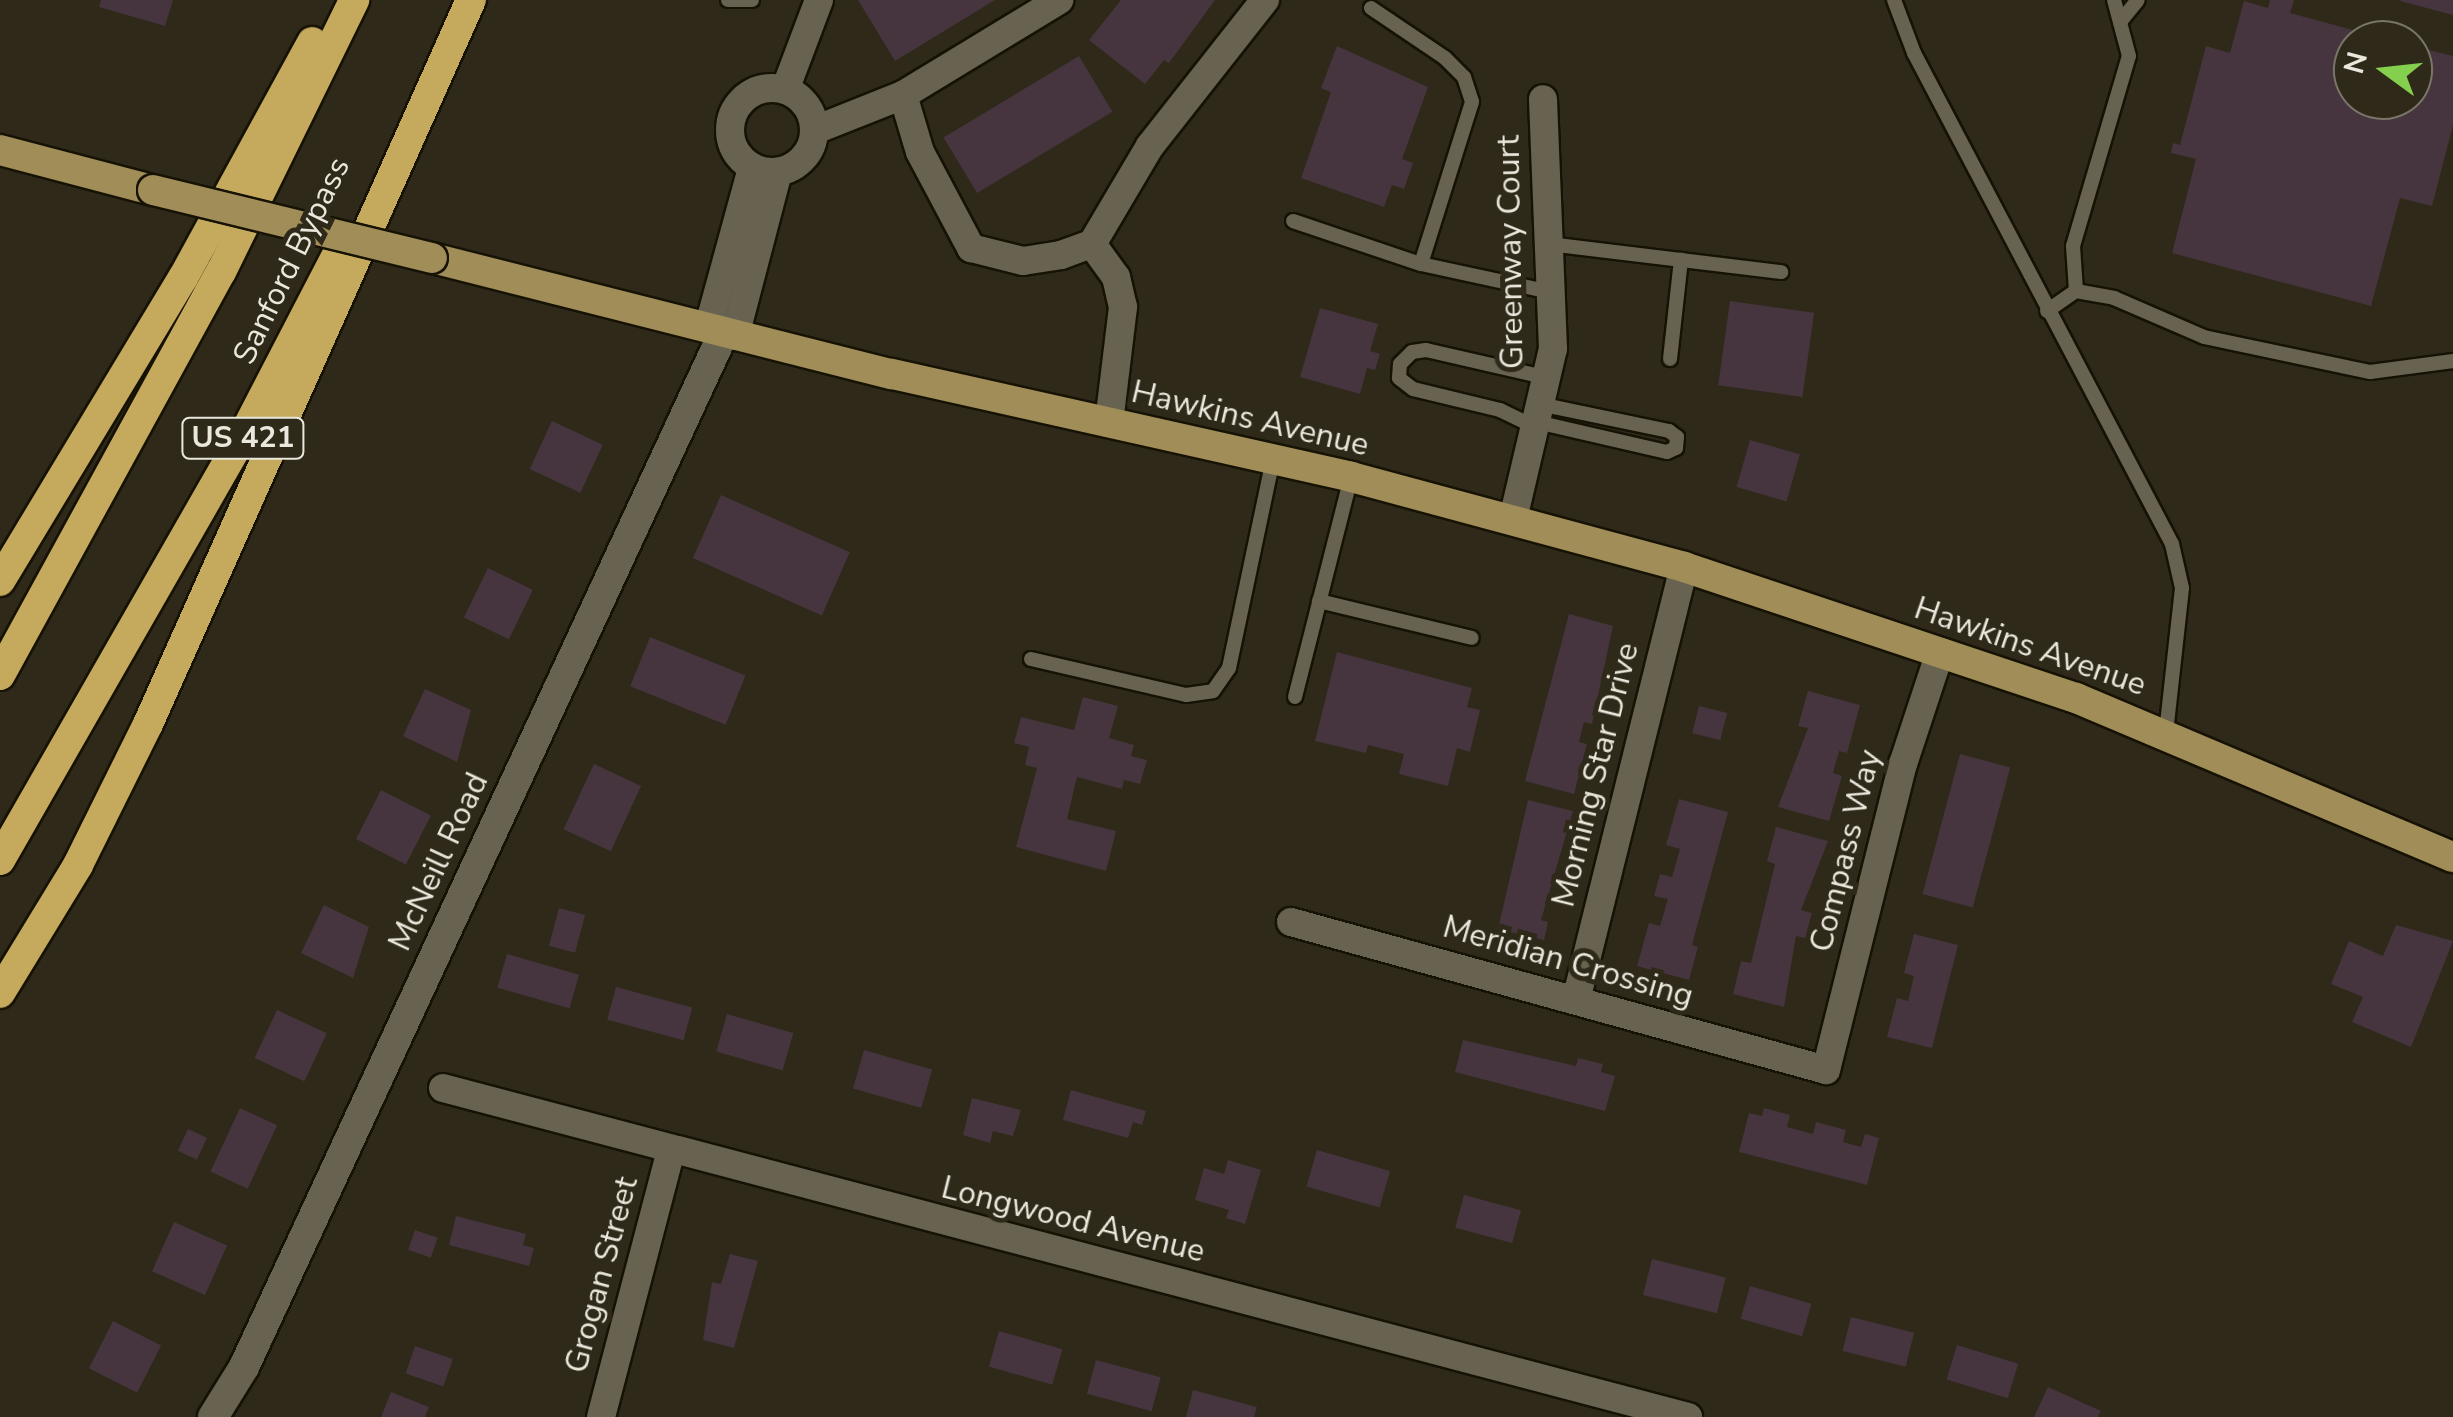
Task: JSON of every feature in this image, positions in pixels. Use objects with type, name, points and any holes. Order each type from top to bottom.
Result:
[{"type":"highway","points":[[0,581],[183,278],[335,0]]},
{"type":"highway","name":"Sanford Bypass","points":[[0,675],[221,272],[354,0]]},
{"type":"highway","name":"Sanford Bypass","points":[[0,860],[242,438],[457,0]]},
{"type":"highway","points":[[0,993],[78,865],[148,724],[471,0]]},
{"type":"main road","name":"Hawkins Avenue","points":[[0,150],[722,333],[1351,477],[1684,566],[2166,732],[2453,857]]},
{"type":"street","points":[[785,90],[819,0]]},
{"type":"street","points":[[815,130],[904,95],[1058,0]]},
{"type":"street","points":[[904,95],[927,167],[971,248],[1023,261],[1092,244],[1150,146],[1265,0]]},
{"type":"street","points":[[785,90],[804,102],[815,130],[806,157],[765,170],[734,148],[735,110],[754,92],[785,90]]},
{"type":"street","name":"Greenway Court","points":[[1514,519],[1544,409],[1551,292],[1543,99]]},
{"type":"street","points":[[722,333],[765,170]]},
{"type":"street","points":[[1092,244],[1116,277],[1123,306],[1109,422]]},
{"type":"street","name":"McNeill Road","points":[[213,1417],[244,1367],[722,333]]},
{"type":"street","name":"Morning Star Drive","points":[[1576,1000],[1684,566]]},
{"type":"street","name":"Compass Way","points":[[1826,1070],[1903,764],[1940,652]]},
{"type":"street","name":"Meridian Crossing","points":[[1291,922],[1826,1070]]},
{"type":"street","name":"Longwood Avenue","points":[[443,1088],[1688,1417]]},
{"type":"street","name":"Grogan Street","points":[[601,1417],[671,1151]]},
{"type":"lane","points":[[728,0],[752,0]]},
{"type":"lane","points":[[1894,0],[1914,54],[2172,544],[2182,588],[2166,732]]},
{"type":"lane","points":[[2076,291],[2074,246],[2129,56],[2114,0]]},
{"type":"lane","points":[[2120,22],[2138,0]]},
{"type":"lane","points":[[1370,8],[1445,58],[1464,77],[1472,102],[1421,264]]},
{"type":"lane","points":[[1293,221],[1421,264],[1551,292]]},
{"type":"lane","points":[[1549,244],[1781,272]]},
{"type":"lane","points":[[1670,358],[1680,260]]},
{"type":"lane","points":[[2047,311],[2076,291],[2114,298],[2204,337],[2308,361],[2370,372],[2453,361]]},
{"type":"lane","points":[[1544,409],[1426,350],[1412,352],[1400,364],[1399,378],[1414,389],[1500,410],[1544,409],[1669,431],[1677,437],[1676,448],[1667,452],[1544,409]]},
{"type":"lane","points":[[1031,658],[1186,694],[1213,691],[1230,668],[1274,459]]},
{"type":"lane","points":[[1295,698],[1351,477]]},
{"type":"lane","points":[[1319,601],[1472,638]]},
{"type":"building","points":[[101,0],[173,0],[165,26],[99,7]]},
{"type":"building","points":[[858,0],[995,0],[895,61]]},
{"type":"building","points":[[1121,0],[1215,0],[1169,63],[1164,60],[1145,84],[1089,40]]},
{"type":"building","points":[[2270,0],[2294,0],[2290,13],[2333,25],[2333,120],[2433,120],[2433,51],[2453,56],[2453,125],[2432,206],[2400,198],[2371,306],[2172,253],[2196,159],[2171,153],[2173,143],[2180,145],[2206,46],[2230,53],[2244,1],[2268,8]]},
{"type":"building","points":[[2453,0],[2453,15],[2400,1]]},
{"type":"building","points":[[1337,46],[1428,87],[1402,159],[1413,163],[1404,189],[1392,185],[1384,207],[1301,178],[1331,92],[1321,88]]},
{"type":"building","points":[[1079,56],[1112,112],[977,193],[944,137]]},
{"type":"building","points":[[1730,301],[1814,313],[1802,397],[1718,385]]},
{"type":"building","points":[[1320,308],[1378,324],[1370,351],[1380,354],[1375,370],[1367,368],[1360,394],[1300,377]]},
{"type":"building","points":[[552,421],[603,445],[580,493],[530,469]]},
{"type":"building","points":[[1750,440],[1800,454],[1786,501],[1736,487]]},
{"type":"building","points":[[721,495],[850,552],[822,615],[693,558]]},
{"type":"building","points":[[488,568],[533,590],[509,639],[464,617]]},
{"type":"building","points":[[1569,614],[1613,626],[1592,724],[1584,722],[1579,742],[1587,744],[1574,794],[1525,781]]},
{"type":"building","points":[[650,637],[745,676],[726,725],[630,686]]},
{"type":"building","points":[[1337,652],[1472,688],[1467,707],[1480,710],[1470,752],[1457,748],[1448,786],[1399,774],[1404,754],[1368,745],[1366,753],[1315,741]]},
{"type":"building","points":[[425,689],[471,710],[457,762],[403,736]]},
{"type":"building","points":[[1808,691],[1860,705],[1847,753],[1839,751],[1833,773],[1842,776],[1829,821],[1778,807],[1808,728],[1798,726]]},
{"type":"building","points":[[1083,697],[1118,706],[1109,738],[1134,745],[1131,756],[1147,760],[1140,784],[1124,780],[1122,789],[1077,777],[1067,819],[1116,831],[1106,871],[1016,847],[1037,768],[1025,765],[1029,747],[1014,743],[1021,717],[1074,730]]},
{"type":"building","points":[[1699,706],[1727,713],[1720,740],[1692,733]]},
{"type":"building","points":[[1960,754],[2010,767],[1973,908],[1922,894]]},
{"type":"building","points":[[594,764],[641,786],[611,851],[564,829]]},
{"type":"building","points":[[381,790],[431,815],[406,864],[356,839]]},
{"type":"building","points":[[1679,799],[1728,812],[1692,945],[1698,947],[1689,980],[1637,966],[1649,923],[1660,926],[1668,899],[1654,896],[1660,874],[1672,877],[1680,849],[1666,845]]},
{"type":"building","points":[[1528,800],[1573,811],[1541,920],[1548,922],[1544,940],[1498,929]]},
{"type":"building","points":[[1776,827],[1828,841],[1801,910],[1812,913],[1805,938],[1796,936],[1784,1007],[1733,994],[1741,961],[1751,963],[1775,864],[1767,861]]},
{"type":"building","points":[[324,905],[369,927],[353,978],[301,953]]},
{"type":"building","points":[[559,908],[585,915],[575,953],[549,946]]},
{"type":"building","points":[[2396,925],[2453,941],[2411,1047],[2352,1022],[2363,997],[2331,984],[2349,941],[2383,956]]},
{"type":"building","points":[[1914,934],[1958,945],[1932,1048],[1887,1037],[1897,998],[1908,1001],[1914,976],[1904,973]]},
{"type":"building","points":[[507,954],[579,975],[569,1008],[497,988]]},
{"type":"building","points":[[616,987],[692,1007],[684,1040],[607,1020]]},
{"type":"building","points":[[277,1010],[327,1033],[304,1081],[255,1058]]},
{"type":"building","points":[[727,1014],[793,1033],[783,1071],[716,1051]]},
{"type":"building","points":[[1463,1040],[1576,1066],[1578,1058],[1603,1064],[1601,1072],[1615,1076],[1605,1111],[1455,1072]]},
{"type":"building","points":[[864,1050],[932,1070],[921,1108],[853,1088]]},
{"type":"building","points":[[1071,1090],[1146,1111],[1142,1125],[1133,1122],[1128,1138],[1063,1120]]},
{"type":"building","points":[[972,1098],[1021,1110],[1013,1136],[993,1131],[990,1143],[963,1135]]},
{"type":"building","points":[[240,1108],[277,1125],[248,1189],[210,1171]]},
{"type":"building","points":[[1764,1108],[1790,1115],[1787,1127],[1813,1134],[1816,1122],[1846,1130],[1843,1142],[1861,1147],[1865,1134],[1879,1138],[1867,1185],[1739,1152],[1749,1113],[1762,1116]]},
{"type":"building","points":[[188,1129],[207,1138],[197,1160],[178,1151]]},
{"type":"building","points":[[1317,1150],[1390,1171],[1380,1207],[1307,1187]]},
{"type":"building","points":[[1228,1160],[1261,1170],[1245,1224],[1226,1218],[1229,1210],[1195,1200],[1204,1168],[1224,1174]]},
{"type":"building","points":[[1464,1195],[1521,1210],[1512,1243],[1455,1228]]},
{"type":"building","points":[[456,1216],[526,1234],[523,1245],[534,1248],[529,1266],[449,1245]]},
{"type":"building","points":[[174,1222],[227,1246],[205,1295],[152,1271]]},
{"type":"building","points":[[415,1230],[438,1238],[431,1258],[408,1250]]},
{"type":"building","points":[[730,1254],[758,1261],[734,1348],[703,1340],[712,1282],[721,1284]]},
{"type":"building","points":[[1652,1259],[1726,1277],[1717,1313],[1643,1295]]},
{"type":"building","points":[[1750,1286],[1812,1304],[1802,1336],[1741,1319]]},
{"type":"building","points":[[1851,1317],[1914,1333],[1906,1367],[1843,1351]]},
{"type":"building","points":[[113,1321],[161,1346],[137,1393],[89,1368]]},
{"type":"building","points":[[999,1331],[1062,1349],[1052,1385],[989,1367]]},
{"type":"building","points":[[1957,1345],[2018,1364],[2008,1398],[1946,1379]]},
{"type":"building","points":[[415,1346],[453,1359],[443,1386],[406,1373]]},
{"type":"building","points":[[1096,1360],[1161,1377],[1152,1411],[1087,1394]]},
{"type":"building","points":[[2048,1387],[2101,1411],[2098,1417],[2034,1417]]},
{"type":"building","points":[[1193,1390],[1257,1407],[1254,1417],[1186,1417]]},
{"type":"building","points":[[391,1392],[429,1407],[425,1417],[381,1417]]}]
